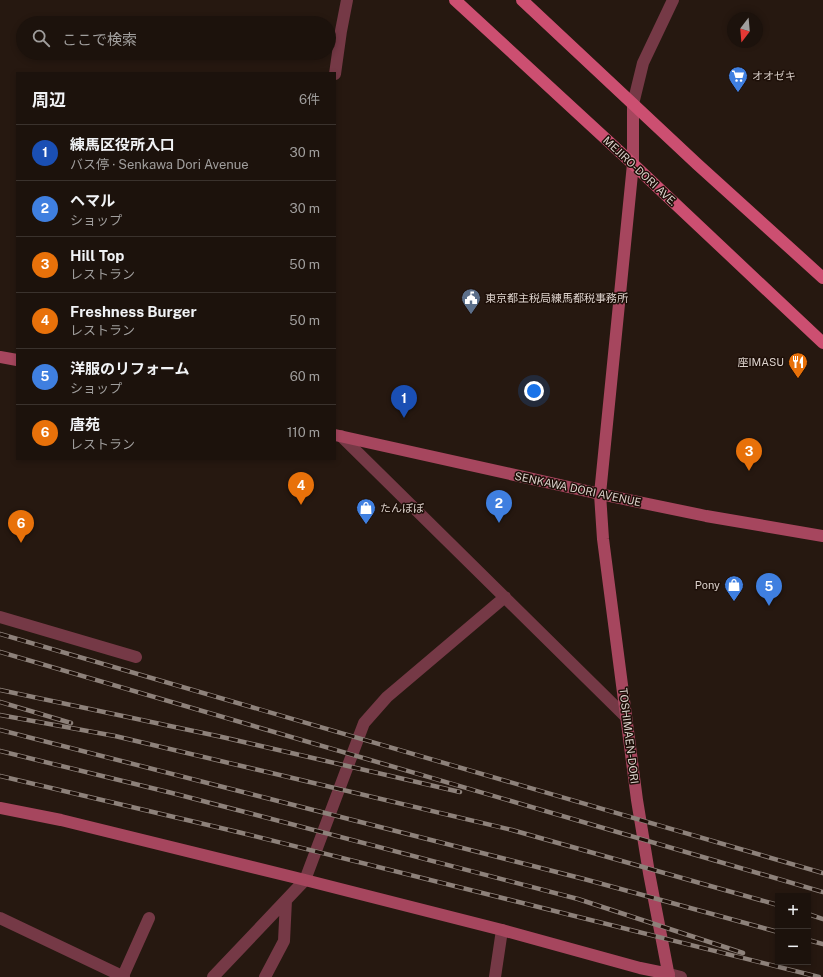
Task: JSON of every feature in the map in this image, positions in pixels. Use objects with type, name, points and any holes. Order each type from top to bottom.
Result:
[{"type":"main road","name":"MEJIRO-DORI AVE.","points":[[455,0],[633,164],[823,343]]},
{"type":"main road","points":[[522,0],[823,278]]},
{"type":"street","points":[[335,72],[347,0]]},
{"type":"street","points":[[633,104],[643,63],[673,0]]},
{"type":"street","name":"TOSHIMAEN-DORI","points":[[633,104],[633,164],[600,494],[603,539],[648,873],[673,976]]},
{"type":"street","points":[[0,357],[16,360]]},
{"type":"street","points":[[338,435],[626,717]]},
{"type":"street","name":"SENKAWA DORI AVENUE","points":[[338,435],[600,494],[706,516],[823,536]]},
{"type":"street","points":[[213,977],[305,880],[364,723],[387,696],[505,597]]},
{"type":"street","points":[[0,617],[136,657]]},
{"type":"street","points":[[0,808],[62,820],[305,880],[502,930],[673,976]]},
{"type":"street","points":[[265,977],[284,942],[286,900]]},
{"type":"street","points":[[0,918],[123,976],[149,918]]},
{"type":"street","points":[[495,977],[502,930]]},
{"type":"railway","points":[[0,634],[823,873]]},
{"type":"railway","points":[[0,652],[823,892]]},
{"type":"railway","points":[[0,690],[222,737],[460,792]]},
{"type":"railway","points":[[0,702],[71,723]]},
{"type":"railway","points":[[0,715],[115,736],[512,830],[775,904]]},
{"type":"railway","points":[[0,730],[584,879],[775,931]]},
{"type":"railway","points":[[0,751],[172,793],[578,899],[743,953]]},
{"type":"railway","points":[[0,776],[242,833],[819,977]]},
{"type":"railway","points":[[811,915],[823,919]]},
{"type":"railway","points":[[811,941],[823,944]]},
{"type":"place","name":"オオゼキ","points":[[738,93]]},
{"type":"place","name":"東京都主税局練馬都税事務所","points":[[471,315]]},
{"type":"place","name":"座IMASU","points":[[798,379]]},
{"type":"place","name":"練馬区役所入口","points":[[404,418]]},
{"type":"place","name":"Hill Top","points":[[749,471]]},
{"type":"place","name":"Freshness Burger","points":[[301,505]]},
{"type":"place","name":"ヘマル","points":[[499,523]]},
{"type":"place","name":"たんぽぽ","points":[[366,525]]},
{"type":"place","name":"唐苑","points":[[21,543]]},
{"type":"place","name":"Pony","points":[[734,602]]},
{"type":"place","name":"洋服のリフォーム","points":[[769,606]]}]
